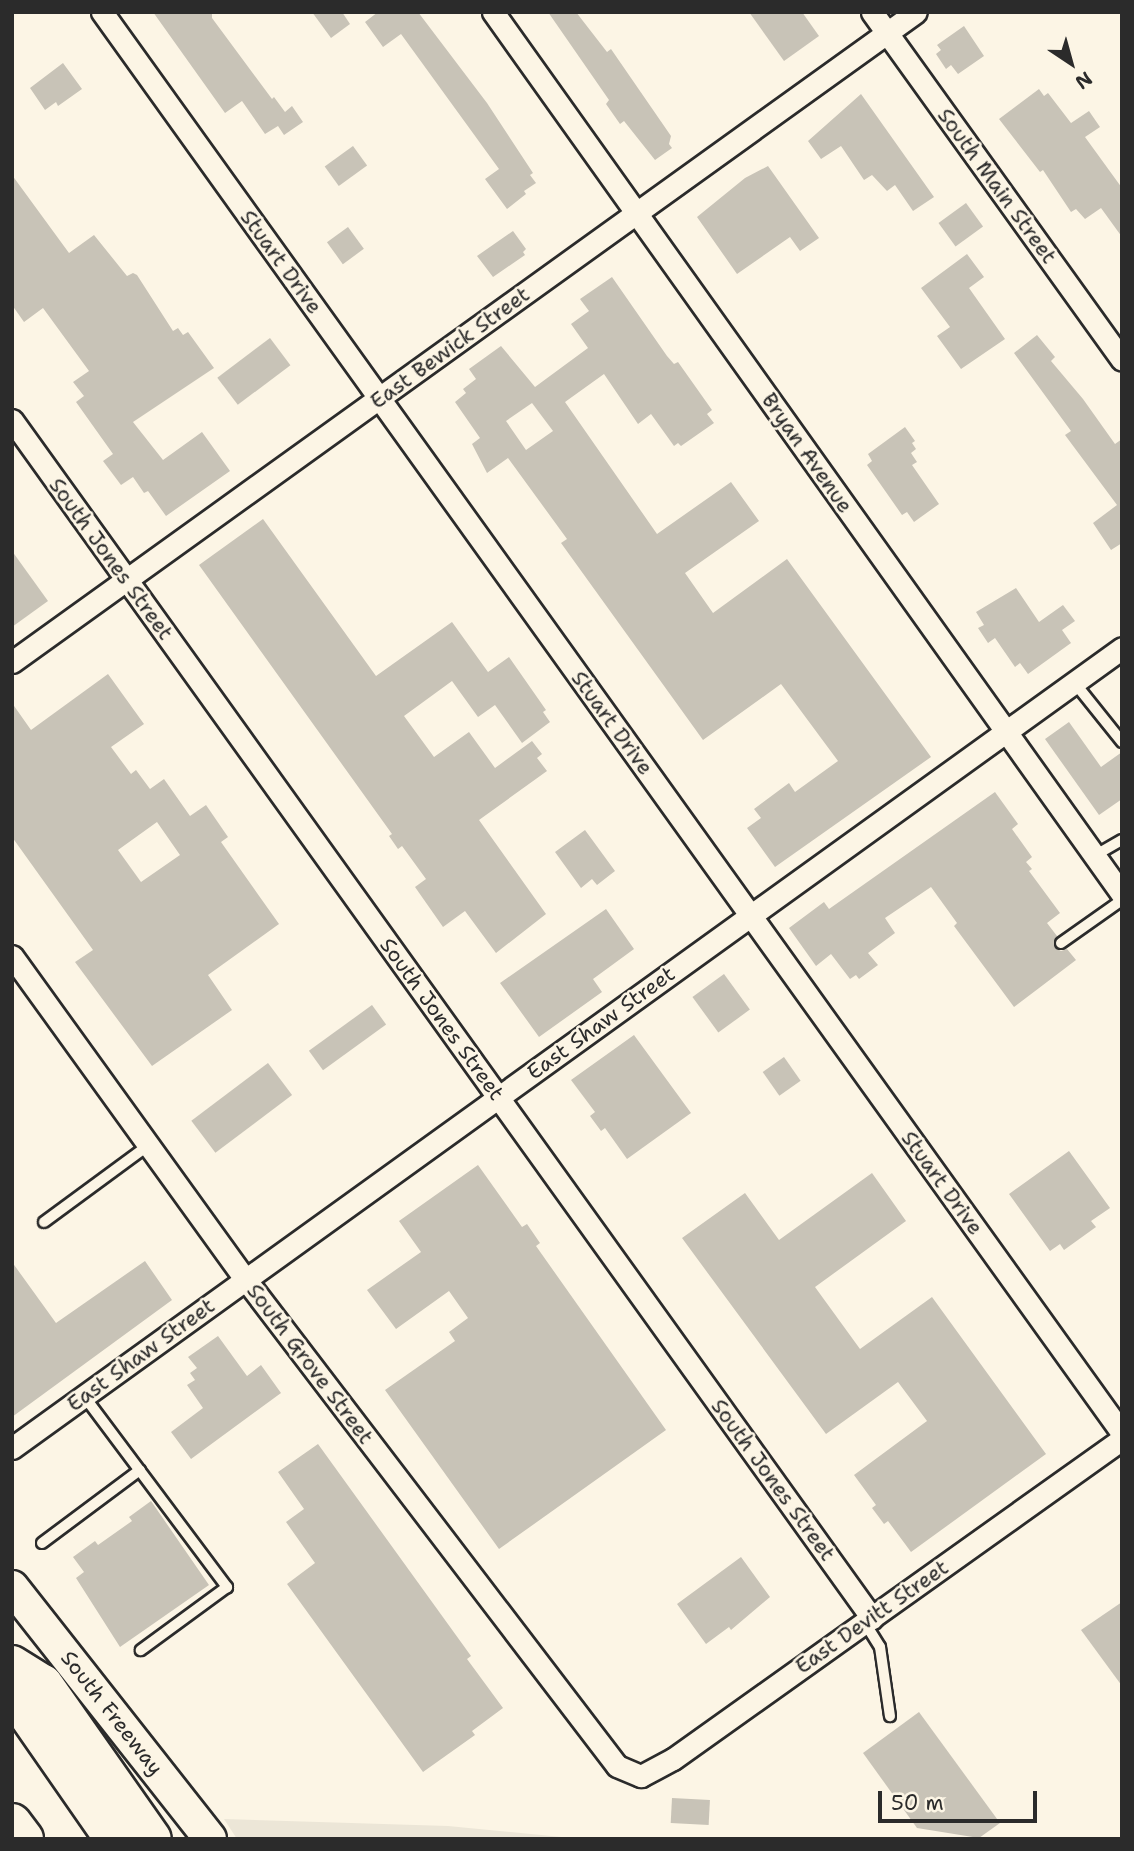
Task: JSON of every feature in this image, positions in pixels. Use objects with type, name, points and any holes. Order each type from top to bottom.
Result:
[{"type":"highway","points":[[12,1665],[43,1684],[152,1839]]},
{"type":"highway","points":[[12,1692],[114,1839]]},
{"type":"highway","points":[[12,1823],[24,1839]]},
{"type":"main road","name":"South Freeway","points":[[12,1587],[210,1839]]},
{"type":"street","name":"Stuart Drive","points":[[102,12],[1122,1433]]},
{"type":"street","name":"Bryan Avenue","points":[[493,12],[1122,894]]},
{"type":"street","name":"South Main Street","points":[[872,12],[1122,360]]},
{"type":"street","name":"East Bewick Street","points":[[12,662],[916,12]]},
{"type":"street","name":"South Jones Street","points":[[12,420],[869,1620]]},
{"type":"street","name":"East Shaw Street","points":[[12,1448],[1122,648]]},
{"type":"street","name":"South Grove Street","points":[[12,956],[246,1279],[617,1766]]},
{"type":"street","name":"East Devitt Street","points":[[617,1766],[641,1776],[673,1759],[1122,1440]]},
{"type":"lane","points":[[1074,682],[1122,742]]},
{"type":"lane","points":[[1094,856],[1122,840]]},
{"type":"lane","points":[[1061,943],[1122,900]]},
{"type":"lane","points":[[44,1222],[149,1146]]},
{"type":"lane","points":[[84,1396],[227,1587],[141,1650]]},
{"type":"lane","points":[[42,1543],[140,1470]]},
{"type":"lane","points":[[869,1620],[880,1647],[890,1716]]},
{"type":"shaded area","points":[[224,1819],[448,1826],[582,1839],[237,1839]]},
{"type":"building","points":[[153,12],[212,12],[212,18],[272,99],[274,97],[285,112],[292,106],[303,122],[284,135],[278,126],[265,134],[242,101],[225,113]]},
{"type":"building","points":[[312,12],[342,12],[350,24],[331,38]]},
{"type":"building","points":[[378,12],[418,12],[487,103],[533,173],[530,175],[536,183],[507,209],[485,179],[499,169],[401,34],[383,47],[365,22]]},
{"type":"building","points":[[548,12],[576,12],[607,52],[611,49],[671,136],[669,144],[672,148],[655,160],[624,121],[620,124],[606,104],[609,100]]},
{"type":"building","points":[[749,12],[802,12],[819,36],[784,61]]},
{"type":"building","points":[[964,26],[984,56],[958,74],[951,65],[946,69],[936,54],[941,50],[937,45]]},
{"type":"building","points":[[63,63],[82,89],[58,106],[56,102],[45,110],[30,88]]},
{"type":"building","points":[[1039,89],[1044,96],[1048,93],[1071,123],[1089,111],[1100,127],[1085,137],[1122,188],[1122,237],[1101,208],[1085,219],[1076,209],[1071,212],[1043,170],[1040,172],[999,119]]},
{"type":"building","points":[[861,94],[934,197],[913,211],[895,185],[887,191],[872,175],[864,180],[841,146],[821,159],[808,141]]},
{"type":"building","points":[[353,146],[367,165],[339,186],[325,167]]},
{"type":"building","points":[[768,166],[819,238],[800,251],[790,237],[737,274],[697,217],[745,178]]},
{"type":"building","points":[[12,175],[69,253],[94,235],[127,276],[133,273],[137,275],[173,331],[178,328],[183,335],[188,332],[214,368],[133,422],[163,460],[202,432],[230,471],[166,516],[148,491],[144,493],[133,477],[121,485],[103,461],[113,454],[76,402],[84,396],[73,382],[89,371],[43,308],[24,322],[12,305]]},
{"type":"building","points":[[966,203],[983,226],[956,246],[938,223]]},
{"type":"building","points":[[348,227],[364,249],[343,264],[327,242]]},
{"type":"building","points":[[513,231],[526,249],[523,252],[525,255],[493,277],[477,256]]},
{"type":"building","points":[[967,254],[984,277],[969,288],[1005,339],[961,369],[937,336],[950,327],[921,288]]},
{"type":"building","points":[[612,277],[667,356],[674,364],[678,362],[712,410],[707,414],[714,423],[681,446],[678,443],[674,446],[651,414],[638,424],[604,374],[565,402],[657,534],[731,482],[759,521],[685,573],[713,613],[787,559],[931,757],[775,867],[747,828],[761,818],[754,809],[789,783],[795,792],[838,761],[781,684],[703,740],[561,543],[567,539],[508,458],[487,473],[472,444],[480,438],[455,402],[466,393],[463,389],[476,379],[469,369],[501,346],[535,387],[588,348],[571,324],[589,311],[580,299]],"holes":[[[532,403],[553,431],[526,450],[506,421]]]},
{"type":"building","points":[[1037,335],[1055,357],[1051,361],[1083,399],[1115,444],[1122,439],[1122,543],[1111,550],[1093,523],[1117,505],[1065,435],[1071,431],[1014,353]]},
{"type":"building","points":[[270,338],[290,365],[238,405],[217,378]]},
{"type":"building","points":[[905,427],[915,441],[912,443],[916,449],[911,453],[917,462],[912,465],[939,504],[914,522],[907,512],[902,515],[867,465],[872,461],[868,454]]},
{"type":"building","points":[[263,519],[376,676],[452,622],[488,672],[509,657],[546,710],[543,712],[550,722],[522,743],[495,705],[478,717],[452,681],[404,716],[434,757],[469,732],[495,768],[532,741],[542,754],[537,758],[547,771],[479,820],[546,914],[496,953],[465,911],[443,927],[415,887],[426,879],[402,846],[398,849],[389,836],[392,834],[199,565]]},
{"type":"building","points":[[12,551],[48,601],[12,627]]},
{"type":"building","points":[[1016,588],[1039,622],[1063,605],[1075,621],[1062,630],[1071,643],[1028,674],[1020,663],[1015,667],[995,638],[988,643],[978,628],[984,625],[976,612]]},
{"type":"building","points":[[108,674],[144,724],[111,747],[131,774],[136,770],[150,789],[164,779],[190,816],[206,805],[228,837],[221,842],[279,924],[208,975],[232,1010],[152,1066],[75,962],[93,950],[12,837],[12,703],[31,730]],"holes":[[[157,822],[180,855],[141,882],[118,850]]]},
{"type":"building","points":[[1069,722],[1101,767],[1122,752],[1122,799],[1099,815],[1045,739]]},
{"type":"building","points":[[995,792],[1018,824],[1012,829],[1032,857],[1026,862],[1032,869],[1029,871],[1060,913],[1047,923],[1057,936],[1054,947],[1061,951],[1067,949],[1076,960],[1014,1007],[954,926],[957,923],[931,887],[885,918],[895,933],[868,953],[878,965],[859,979],[856,975],[850,979],[831,954],[816,966],[789,928],[824,902],[829,909]]},
{"type":"building","points":[[585,830],[615,871],[597,885],[592,879],[581,888],[555,852]]},
{"type":"building","points":[[606,909],[634,949],[593,979],[602,992],[539,1037],[500,983]]},
{"type":"building","points":[[724,974],[750,1010],[718,1033],[692,997]]},
{"type":"building","points":[[372,1005],[386,1024],[323,1070],[309,1051]]},
{"type":"building","points":[[634,1035],[691,1113],[627,1159],[605,1128],[601,1131],[590,1116],[595,1112],[571,1080]]},
{"type":"building","points":[[784,1057],[801,1081],[779,1096],[763,1072]]},
{"type":"building","points":[[268,1063],[292,1095],[215,1153],[191,1121]]},
{"type":"building","points":[[1069,1151],[1110,1208],[1091,1221],[1096,1227],[1064,1250],[1060,1244],[1050,1251],[1009,1194]]},
{"type":"building","points":[[478,1165],[522,1227],[527,1224],[540,1243],[536,1246],[666,1430],[499,1549],[385,1390],[455,1341],[449,1332],[468,1318],[449,1291],[396,1329],[367,1290],[421,1252],[399,1221]]},
{"type":"building","points":[[872,1173],[906,1221],[815,1287],[860,1349],[932,1297],[1046,1454],[911,1552],[888,1521],[884,1524],[872,1508],[876,1505],[854,1475],[927,1421],[898,1382],[826,1434],[682,1238],[745,1193],[779,1240]]},
{"type":"building","points":[[145,1261],[172,1300],[12,1417],[12,1262],[56,1323]]},
{"type":"building","points":[[218,1336],[247,1376],[261,1365],[281,1393],[191,1459],[171,1432],[203,1408],[187,1385],[195,1380],[190,1373],[197,1368],[188,1357]]},
{"type":"building","points":[[318,1444],[471,1656],[467,1659],[503,1708],[472,1731],[475,1735],[423,1772],[287,1584],[315,1563],[286,1522],[304,1509],[278,1472]]},
{"type":"building","points":[[151,1501],[209,1585],[120,1647],[76,1578],[84,1572],[73,1557],[95,1541],[98,1545],[132,1521],[129,1517]]},
{"type":"building","points":[[741,1557],[770,1597],[731,1630],[729,1627],[706,1644],[677,1604]]},
{"type":"building","points":[[1122,1602],[1122,1686],[1081,1630]]},
{"type":"building","points":[[919,1712],[1000,1823],[979,1838],[917,1828],[863,1753]]},
{"type":"building","points":[[672,1798],[710,1800],[709,1825],[671,1823]]}]
